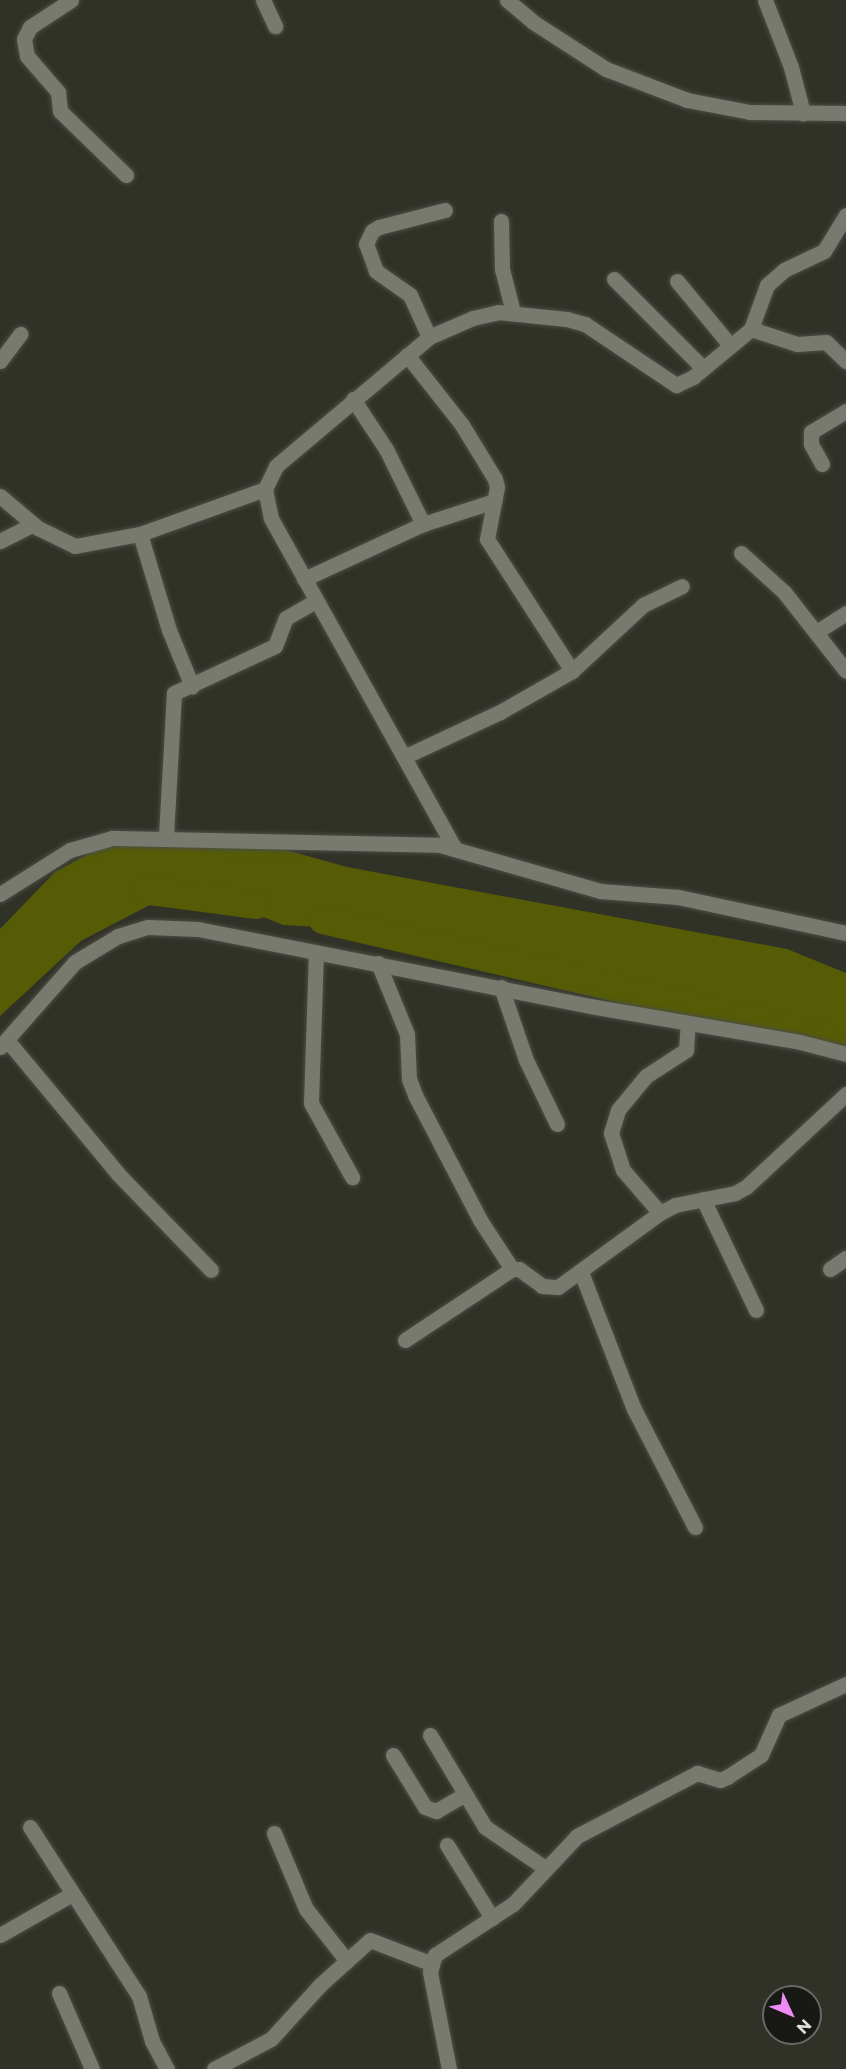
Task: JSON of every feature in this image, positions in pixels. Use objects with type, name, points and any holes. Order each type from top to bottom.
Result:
[{"type":"street","points":[[71,0],[30,27],[24,39],[27,56],[58,92],[60,111],[126,175]]},
{"type":"street","points":[[263,0],[275,26]]},
{"type":"street","points":[[507,0],[533,22],[606,69],[687,100],[727,110],[846,113]]},
{"type":"street","points":[[765,0],[792,67],[803,113]]},
{"type":"street","points":[[429,337],[410,295],[376,271],[366,244],[372,231],[379,227],[446,210]]},
{"type":"street","points":[[751,329],[767,285],[784,270],[824,251],[846,215]]},
{"type":"street","points":[[501,221],[502,269],[513,312]]},
{"type":"street","points":[[614,279],[703,368]]},
{"type":"street","points":[[677,281],[729,345]]},
{"type":"street","points":[[455,849],[406,756],[316,601],[271,518],[265,489],[276,466],[429,337],[473,318],[513,312],[585,324],[676,385],[703,368],[751,329],[758,328],[797,344],[826,342],[846,361]]},
{"type":"street","points":[[0,361],[20,334]]},
{"type":"street","points":[[406,355],[472,438],[495,479],[494,501],[486,530],[491,547],[572,671]]},
{"type":"street","points":[[353,399],[383,444],[423,524]]},
{"type":"street","points":[[822,464],[811,444],[811,432],[846,411]]},
{"type":"street","points":[[0,496],[33,524],[75,546],[141,534],[265,489]]},
{"type":"street","points":[[304,579],[423,524],[494,501]]},
{"type":"street","points":[[0,541],[33,524]]},
{"type":"street","points":[[141,534],[166,622],[192,686]]},
{"type":"street","points":[[741,553],[767,574],[846,671]]},
{"type":"street","points":[[406,756],[500,712],[572,671],[643,605],[682,586]]},
{"type":"street","points":[[166,836],[171,699],[174,693],[275,646],[286,618],[316,601]]},
{"type":"street","points":[[816,632],[846,613]]},
{"type":"street","points":[[0,894],[45,862],[88,843],[112,838],[166,836],[455,849],[600,891],[678,897],[846,933]]},
{"type":"street","points":[[211,1270],[119,1174],[3,1043],[75,962],[93,948],[133,930],[148,927],[198,929],[846,1054]]},
{"type":"street","points":[[316,952],[311,1103],[352,1177]]},
{"type":"street","points":[[378,963],[407,1034],[409,1079],[416,1095],[480,1220],[512,1269]]},
{"type":"street","points":[[501,987],[526,1060],[557,1124]]},
{"type":"street","points":[[660,1213],[622,1170],[611,1133],[618,1110],[646,1076],[686,1050],[688,1023]]},
{"type":"street","points":[[405,1340],[512,1269],[519,1269],[549,1289],[581,1272],[660,1213],[746,1187],[846,1094]]},
{"type":"street","points":[[702,1199],[756,1310]]},
{"type":"street","points":[[830,1269],[846,1258]]},
{"type":"street","points":[[581,1272],[634,1409],[695,1527]]},
{"type":"street","points":[[430,1963],[444,1948],[513,1904],[577,1836],[697,1773],[720,1780],[727,1777],[760,1755],[779,1715],[846,1684]]},
{"type":"street","points":[[430,1735],[485,1827],[545,1868]]},
{"type":"street","points":[[393,1755],[425,1807],[436,1810],[464,1794]]},
{"type":"street","points":[[30,1827],[139,1996],[152,2041],[167,2069]]},
{"type":"street","points":[[274,1833],[306,1909],[347,1961]]},
{"type":"street","points":[[447,1845],[492,1918]]},
{"type":"street","points":[[0,1935],[72,1894]]},
{"type":"street","points":[[214,2069],[271,2039],[365,1943],[375,1940],[430,1963]]},
{"type":"street","points":[[430,1963],[449,2069]]},
{"type":"street","points":[[59,1993],[92,2069]]},
{"type":"shaded area","points":[[135,842],[279,848],[347,867],[787,949],[846,973],[846,1033],[375,930],[283,925],[198,890],[161,899],[81,941],[0,1016],[0,929],[55,872],[101,847]]},
{"type":"waterway","points":[[143,890],[257,905]]},
{"type":"waterway","points":[[323,920],[846,1041]]}]
